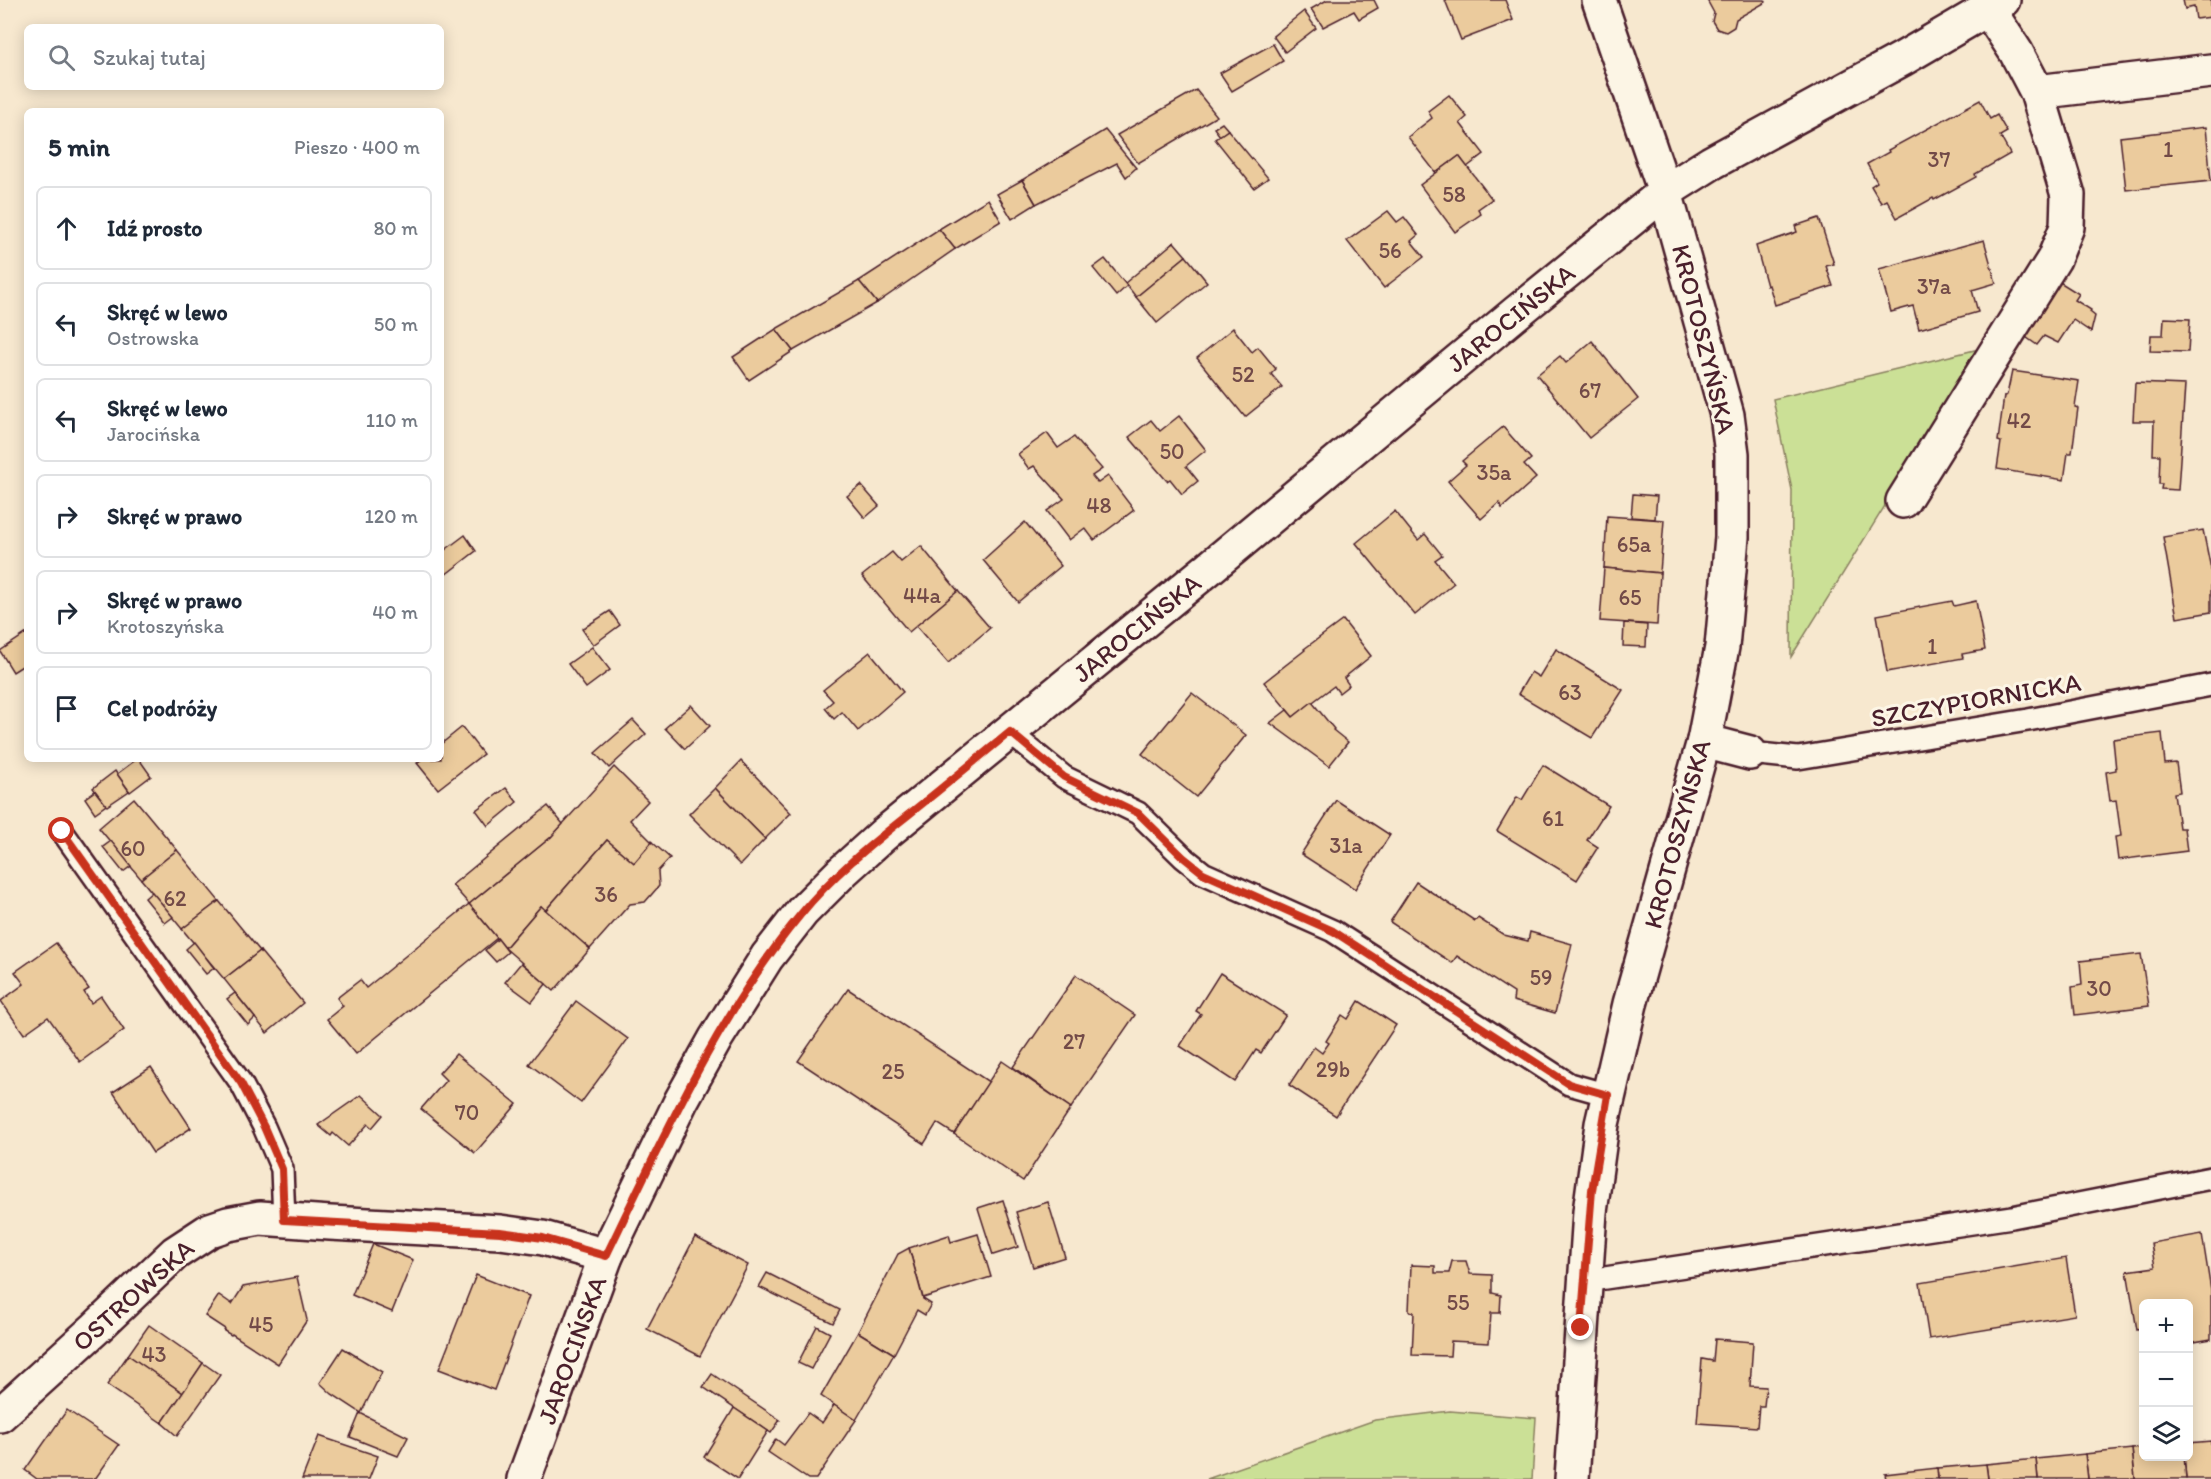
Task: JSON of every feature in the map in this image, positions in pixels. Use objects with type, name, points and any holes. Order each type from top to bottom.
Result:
[{"type":"street","name":"KROTOSZYŃSKA","points":[[1572,1479],[1592,1190],[1608,1095],[1630,1004],[1704,741],[1722,647],[1732,537],[1732,454],[1727,415],[1665,192],[1599,0]]},
{"type":"street","name":"JAROCIŃSKA","points":[[524,1479],[606,1256],[681,1101],[716,1038],[767,957],[802,912],[843,871],[1665,192],[1711,163],[1996,4]]},
{"type":"street","points":[[1903,501],[2054,260],[2067,227],[2068,195],[2037,92],[2016,52],[1996,4]]},
{"type":"street","points":[[2037,92],[2211,70]]},
{"type":"street","points":[[1704,741],[1750,753]]},
{"type":"street","name":"OSTROWSKA","points":[[0,1415],[175,1253],[210,1230],[228,1224],[260,1218],[500,1232],[543,1238],[606,1256]]},
{"type":"lane","name":"SZCZYPIORNICKA","points":[[1750,753],[1798,758],[2028,720],[2211,685]]},
{"type":"lane","points":[[1010,732],[1064,777],[1138,813],[1183,857],[1203,873],[1333,931],[1569,1084],[1608,1095]]},
{"type":"lane","points":[[62,831],[241,1083],[264,1127],[282,1169],[284,1220]]},
{"type":"lane","points":[[1585,1281],[2012,1217],[2211,1178]]},
{"type":"green space","points":[[1983,348],[1791,657],[1792,490],[1773,399]]},
{"type":"green space","points":[[1450,1411],[1536,1418],[1532,1479],[1207,1479],[1375,1420]]},
{"type":"building","points":[[1327,0],[1374,0],[1378,8],[1359,19],[1354,11],[1323,27],[1311,9]]},
{"type":"building","points":[[1445,0],[1505,0],[1513,20],[1461,40]]},
{"type":"building","points":[[1707,0],[1765,0],[1766,2],[1736,19],[1734,27],[1726,32],[1717,29],[1712,21],[1714,13]]},
{"type":"building","points":[[2183,0],[2211,0],[2211,17],[2196,19],[2194,7],[2185,9]]},
{"type":"building","points":[[1304,11],[1316,28],[1285,52],[1273,36]]},
{"type":"building","points":[[1273,44],[1283,61],[1232,91],[1220,73]]},
{"type":"building","points":[[1196,90],[1217,116],[1138,163],[1117,135]]},
{"type":"building","points":[[1449,95],[1467,117],[1460,123],[1484,154],[1467,167],[1459,156],[1436,173],[1408,137],[1432,118],[1428,111]]},
{"type":"building","points":[[1980,100],[1990,119],[1997,115],[2007,132],[2000,136],[2010,154],[1975,174],[1976,177],[1897,218],[1887,200],[1881,203],[1871,186],[1877,182],[1867,164],[1889,152],[1888,150]]},
{"type":"building","points":[[1222,123],[1228,130],[1220,136],[1214,128]]},
{"type":"building","points":[[2206,127],[2211,181],[2126,190],[2120,137]]},
{"type":"building","points":[[1105,130],[1136,168],[1126,177],[1117,163],[1036,204],[1022,180]]},
{"type":"building","points":[[1228,130],[1268,178],[1254,188],[1215,139]]},
{"type":"building","points":[[1459,156],[1492,199],[1478,209],[1481,214],[1455,232],[1420,185]]},
{"type":"building","points":[[1022,180],[1036,204],[1012,219],[997,194]]},
{"type":"building","points":[[988,199],[1001,221],[955,249],[939,229]]},
{"type":"building","points":[[1388,211],[1397,222],[1404,217],[1418,235],[1411,241],[1424,257],[1384,288],[1347,241]]},
{"type":"building","points":[[1819,218],[1834,264],[1826,266],[1833,286],[1775,305],[1756,246],[1797,232],[1795,226]]},
{"type":"building","points":[[939,229],[955,249],[877,303],[859,281]]},
{"type":"building","points":[[1984,240],[1996,283],[1972,290],[1978,312],[1919,329],[1913,306],[1891,312],[1879,269]]},
{"type":"building","points":[[1174,242],[1186,256],[1136,297],[1125,283]]},
{"type":"building","points":[[1186,256],[1207,282],[1157,323],[1136,297]]},
{"type":"building","points":[[1105,259],[1127,286],[1116,296],[1093,268]]},
{"type":"building","points":[[2055,279],[2079,294],[2075,300],[2091,310],[2090,312],[2095,316],[2091,332],[2073,320],[2058,343],[2044,336],[2037,345],[2023,335]]},
{"type":"building","points":[[859,281],[877,303],[793,351],[776,329]]},
{"type":"building","points":[[2164,318],[2190,319],[2188,352],[2150,351],[2151,335],[2163,335]]},
{"type":"building","points":[[1233,328],[1252,352],[1258,347],[1276,369],[1271,374],[1282,387],[1245,417],[1197,358]]},
{"type":"building","points":[[776,329],[793,351],[749,380],[733,357]]},
{"type":"building","points":[[1592,341],[1638,399],[1589,438],[1537,375],[1560,356],[1566,363]]},
{"type":"building","points":[[2012,371],[2079,381],[2072,453],[2068,453],[2064,480],[1997,469],[2004,396],[2007,395]]},
{"type":"building","points":[[2135,383],[2185,385],[2178,490],[2161,489],[2162,484],[2159,484],[2160,455],[2153,455],[2154,421],[2133,421]]},
{"type":"building","points":[[1179,416],[1206,450],[1186,466],[1198,481],[1182,494],[1170,479],[1167,481],[1129,437],[1151,420],[1160,431]]},
{"type":"building","points":[[1503,427],[1531,459],[1524,465],[1536,478],[1502,508],[1499,503],[1481,519],[1448,481],[1466,465],[1462,461]]},
{"type":"building","points":[[1047,433],[1058,448],[1074,437],[1102,469],[1092,476],[1098,483],[1108,476],[1134,510],[1094,540],[1085,528],[1069,540],[1047,511],[1064,499],[1034,466],[1029,469],[1018,454]]},
{"type":"building","points":[[861,485],[879,506],[865,518],[847,496]]},
{"type":"building","points":[[1633,494],[1657,496],[1655,519],[1631,517]]},
{"type":"building","points":[[1395,511],[1418,540],[1425,534],[1442,555],[1435,560],[1454,583],[1415,615],[1356,543]]},
{"type":"building","points":[[1607,516],[1664,520],[1660,573],[1604,568]]},
{"type":"building","points":[[1025,522],[1061,566],[1018,602],[983,560]]},
{"type":"building","points":[[2203,530],[2211,569],[2211,612],[2177,618],[2163,537]]},
{"type":"building","points":[[465,535],[476,551],[445,575],[444,551]]},
{"type":"building","points":[[921,546],[958,591],[909,632],[862,576],[892,552],[901,562]]},
{"type":"building","points":[[1604,568],[1660,573],[1657,625],[1600,621]]},
{"type":"building","points":[[958,591],[990,628],[948,663],[916,626]]},
{"type":"building","points":[[1952,601],[1954,606],[1976,601],[1985,650],[1962,654],[1963,658],[1887,672],[1877,615]]},
{"type":"building","points":[[610,611],[620,625],[593,645],[582,629]]},
{"type":"building","points":[[1343,620],[1371,656],[1344,678],[1349,685],[1339,693],[1334,686],[1293,717],[1264,682]]},
{"type":"building","points":[[1624,623],[1647,625],[1646,647],[1623,646]]},
{"type":"building","points":[[24,635],[24,665],[13,672],[0,651]]},
{"type":"building","points":[[592,647],[610,670],[586,688],[568,664]]},
{"type":"building","points":[[1556,649],[1623,690],[1592,738],[1518,694],[1531,672],[1539,677]]},
{"type":"building","points":[[870,652],[903,692],[858,731],[842,712],[834,719],[825,708],[833,701],[823,690]]},
{"type":"building","points":[[1192,693],[1246,735],[1196,797],[1142,754]]},
{"type":"building","points":[[1312,702],[1333,730],[1348,742],[1329,766],[1270,723],[1287,710],[1293,717]]},
{"type":"building","points":[[691,705],[710,726],[685,749],[665,728]]},
{"type":"building","points":[[633,720],[646,734],[609,768],[595,753]]},
{"type":"building","points":[[462,727],[483,754],[438,789],[417,763],[444,762],[444,742]]},
{"type":"building","points":[[2162,733],[2165,764],[2176,763],[2180,792],[2174,793],[2179,828],[2184,828],[2187,851],[2118,860],[2115,837],[2121,836],[2116,800],[2110,801],[2106,772],[2116,770],[2113,739]]},
{"type":"building","points":[[741,761],[791,813],[765,839],[715,788]]},
{"type":"building","points":[[133,762],[141,762],[151,776],[130,792],[117,774]]},
{"type":"building","points":[[1543,765],[1609,806],[1587,840],[1598,847],[1577,880],[1497,831],[1517,797],[1522,800]]},
{"type":"building","points":[[614,767],[648,801],[630,820],[652,842],[634,863],[607,840],[545,911],[541,906],[505,948],[469,904],[551,837]]},
{"type":"building","points":[[115,771],[129,791],[107,806],[93,788]]},
{"type":"building","points":[[506,788],[517,802],[488,826],[476,810]]},
{"type":"building","points":[[715,788],[765,839],[740,865],[689,814]]},
{"type":"building","points":[[95,791],[106,805],[95,813],[85,798]]},
{"type":"building","points":[[134,798],[177,850],[141,879],[99,828]]},
{"type":"building","points":[[1336,800],[1390,835],[1355,889],[1301,854]]},
{"type":"building","points":[[548,806],[563,824],[551,837],[469,904],[452,885]]},
{"type":"building","points":[[607,840],[634,863],[652,842],[670,858],[658,871],[659,886],[645,902],[630,904],[590,949],[545,911]]},
{"type":"building","points":[[111,841],[131,866],[123,872],[103,847]]},
{"type":"building","points":[[177,850],[219,901],[182,929],[141,879]]},
{"type":"building","points":[[1416,882],[1475,921],[1478,918],[1504,935],[1528,941],[1530,932],[1572,944],[1555,1013],[1513,1001],[1514,993],[1457,956],[1452,963],[1390,922]]},
{"type":"building","points":[[152,892],[173,917],[165,923],[145,898]]},
{"type":"building","points":[[219,901],[260,951],[224,979],[182,929]]},
{"type":"building","points":[[469,904],[497,938],[356,1054],[327,1019],[343,1006],[337,998],[360,980],[366,988]]},
{"type":"building","points":[[541,906],[590,949],[554,991],[505,948]]},
{"type":"building","points":[[498,939],[508,952],[496,962],[485,950]]},
{"type":"building","points":[[194,942],[214,968],[206,974],[186,949]]},
{"type":"building","points":[[56,943],[89,989],[84,992],[91,1003],[101,996],[124,1030],[80,1062],[48,1017],[24,1034],[1,1001],[24,984],[15,972]]},
{"type":"building","points":[[260,951],[303,1003],[267,1033],[224,979]]},
{"type":"building","points":[[2141,954],[2149,1006],[2075,1015],[2072,987],[2082,985],[2080,961]]},
{"type":"building","points":[[521,963],[546,984],[532,1002],[505,982]]},
{"type":"building","points":[[1220,973],[1286,1015],[1261,1053],[1256,1050],[1235,1082],[1180,1046],[1201,1014],[1196,1011]]},
{"type":"building","points":[[1076,975],[1135,1015],[1071,1108],[1013,1067]]},
{"type":"building","points":[[848,989],[989,1082],[954,1134],[937,1123],[924,1144],[798,1061]]},
{"type":"building","points":[[235,993],[255,1018],[248,1025],[227,999]]},
{"type":"building","points":[[576,1001],[628,1039],[581,1103],[529,1064]]},
{"type":"building","points":[[1359,1001],[1396,1025],[1336,1116],[1289,1085],[1314,1047],[1322,1053],[1329,1043],[1326,1041],[1342,1015],[1348,1019]]},
{"type":"building","points":[[456,1054],[517,1104],[475,1153],[421,1109],[446,1080],[439,1073]]},
{"type":"building","points":[[1002,1061],[1071,1108],[1023,1181],[954,1134]]},
{"type":"building","points":[[151,1067],[191,1128],[153,1153],[113,1092]]},
{"type":"building","points":[[361,1095],[383,1115],[372,1128],[368,1124],[348,1146],[333,1133],[331,1136],[318,1125]]},
{"type":"building","points":[[1003,1200],[1018,1247],[993,1255],[978,1208]]},
{"type":"building","points":[[1048,1202],[1065,1257],[1033,1267],[1016,1212]]},
{"type":"building","points":[[978,1234],[991,1277],[923,1298],[909,1248],[949,1235],[951,1242]]},
{"type":"building","points":[[2202,1234],[2211,1291],[2211,1339],[2193,1342],[2193,1299],[2139,1299],[2139,1329],[2137,1330],[2127,1271],[2155,1267],[2151,1243]]},
{"type":"building","points":[[695,1237],[748,1265],[700,1356],[647,1329]]},
{"type":"building","points":[[373,1244],[413,1260],[392,1312],[352,1295]]},
{"type":"building","points":[[909,1248],[923,1299],[931,1304],[925,1315],[917,1310],[894,1354],[858,1332],[898,1254]]},
{"type":"building","points":[[2066,1258],[2075,1315],[1929,1339],[1920,1283]]},
{"type":"building","points":[[1452,1261],[1466,1261],[1470,1274],[1492,1275],[1492,1293],[1501,1295],[1500,1313],[1491,1313],[1489,1343],[1451,1341],[1450,1356],[1412,1355],[1414,1312],[1409,1311],[1411,1265],[1435,1266],[1435,1273],[1449,1273]]},
{"type":"building","points":[[767,1273],[840,1310],[833,1323],[759,1287]]},
{"type":"building","points":[[476,1275],[529,1296],[494,1390],[439,1369]]},
{"type":"building","points":[[297,1277],[307,1320],[278,1364],[224,1331],[225,1329],[205,1316],[219,1295],[232,1304],[243,1287]]},
{"type":"building","points":[[149,1325],[203,1363],[183,1393],[128,1355]]},
{"type":"building","points":[[817,1326],[830,1333],[811,1369],[798,1363]]},
{"type":"building","points":[[858,1332],[894,1354],[856,1420],[821,1396]]},
{"type":"building","points":[[1715,1339],[1753,1342],[1750,1386],[1766,1387],[1764,1406],[1759,1406],[1757,1427],[1697,1423],[1702,1359],[1713,1361]]},
{"type":"building","points":[[343,1348],[382,1372],[361,1413],[320,1383]]},
{"type":"building","points":[[128,1355],[183,1393],[162,1423],[107,1385]]},
{"type":"building","points":[[203,1363],[220,1375],[177,1436],[162,1423]]},
{"type":"building","points":[[712,1374],[780,1420],[771,1433],[703,1387]]},
{"type":"building","points":[[834,1405],[856,1420],[816,1479],[808,1479],[768,1452],[776,1439],[784,1445],[808,1413],[822,1423]]},
{"type":"building","points":[[734,1408],[768,1431],[738,1479],[704,1457]]},
{"type":"building","points":[[67,1410],[119,1445],[95,1479],[37,1479],[25,1470]]},
{"type":"building","points":[[360,1413],[408,1437],[398,1456],[350,1437]]},
{"type":"building","points":[[319,1436],[378,1456],[369,1479],[302,1479]]},
{"type":"building","points":[[2211,1441],[2211,1479],[2186,1479],[2184,1461],[2193,1461],[2193,1443]]},
{"type":"building","points":[[2139,1448],[2139,1461],[2184,1461],[2186,1479],[2135,1479],[2132,1449]]},
{"type":"building","points":[[2132,1449],[2135,1479],[2088,1479],[2085,1454]]},
{"type":"building","points":[[2085,1454],[2088,1479],[2038,1479],[2036,1459]]},
{"type":"building","points":[[2036,1459],[2038,1479],[1988,1479],[1986,1464]]},
{"type":"building","points":[[1986,1464],[1988,1479],[1938,1479],[1937,1468]]},
{"type":"building","points":[[1937,1468],[1938,1479],[1886,1479],[1885,1474]]},
{"type":"route","points":[[62,831],[241,1083],[264,1127],[282,1169],[284,1220],[500,1232],[543,1238],[606,1256],[681,1101],[716,1038],[767,957],[802,912],[843,871],[883,835],[1010,732],[1037,757],[1064,777],[1138,813],[1183,857],[1203,873],[1333,931],[1569,1084],[1608,1095],[1592,1190],[1581,1328]]}]
